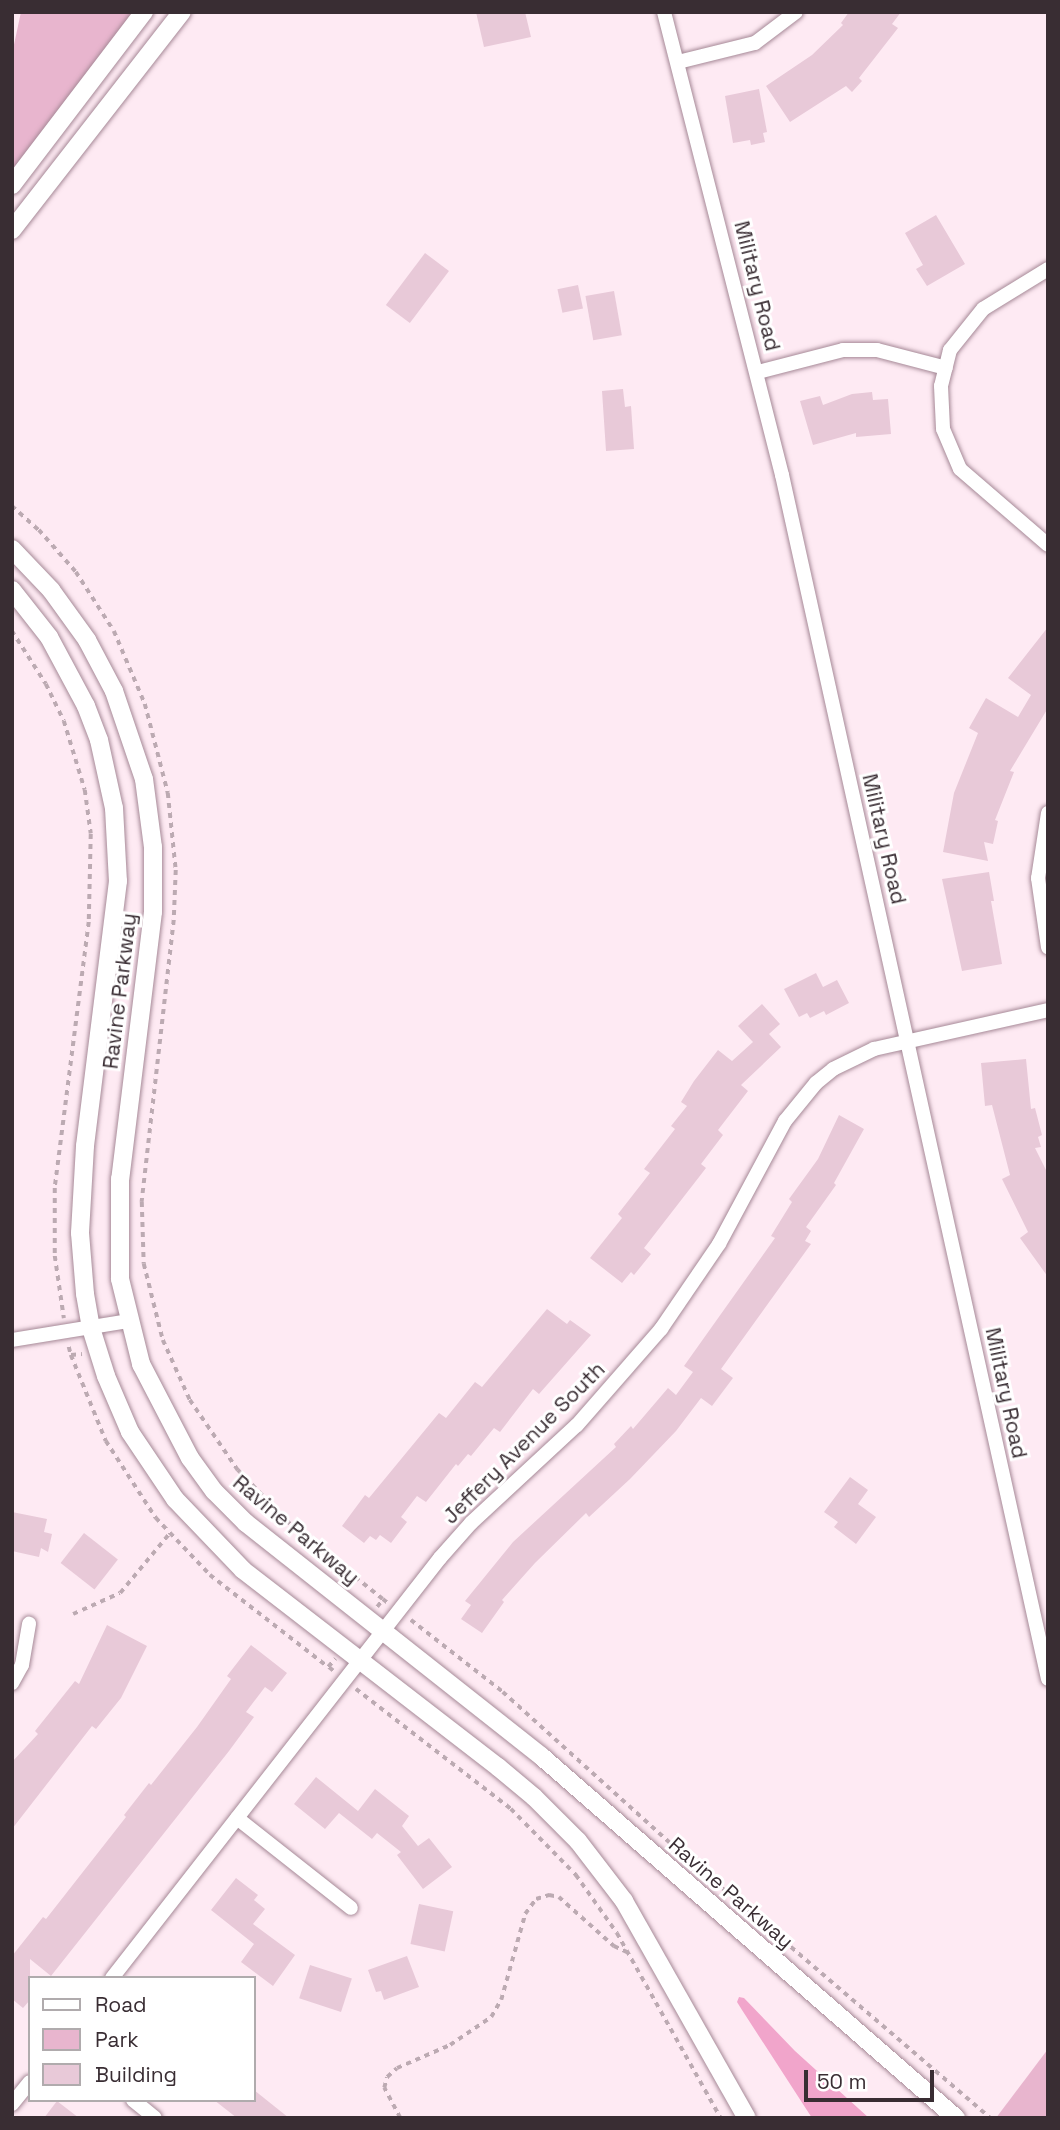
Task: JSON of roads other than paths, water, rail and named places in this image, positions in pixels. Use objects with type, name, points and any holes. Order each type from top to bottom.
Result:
[{"type":"street","points":[[12,185],[145,12]]},
{"type":"street","points":[[12,230],[182,12]]},
{"type":"street","name":"Military Road","points":[[664,12],[758,372],[1044,1650],[1048,1679]]},
{"type":"street","points":[[678,62],[755,43],[796,12]]},
{"type":"street","points":[[1048,269],[983,309],[950,350],[941,386],[943,429],[960,469],[1048,545]]},
{"type":"street","points":[[758,372],[843,349],[877,350],[946,368]]},
{"type":"street","name":"Ravine Parkway","points":[[12,550],[68,612],[102,666],[134,744],[150,813],[153,912],[118,1200],[120,1279],[128,1321],[141,1364],[158,1400],[204,1479],[246,1523],[541,1756],[956,2118]]},
{"type":"street","name":"Ravine Parkway","points":[[12,590],[49,637],[76,685],[99,740],[114,808],[118,848],[117,894],[80,1198],[81,1265],[91,1328],[106,1376],[130,1432],[175,1499],[243,1570],[534,1797],[590,1855],[624,1901],[747,2118]]},
{"type":"street","points":[[1048,813],[1038,878],[1048,947]]},
{"type":"street","name":"Jeffery Avenue South","points":[[114,1976],[382,1631],[471,1523],[577,1425],[662,1329],[719,1244],[785,1121],[803,1096],[834,1069],[874,1049],[908,1039],[1048,1010]]},
{"type":"street","points":[[12,1340],[128,1321]]},
{"type":"street","points":[[12,1683],[22,1665],[29,1623]]},
{"type":"street","points":[[237,1818],[351,1908]]},
{"type":"street","points":[[12,2104],[28,2084]]},
{"type":"street","points":[[135,2102],[155,2118]]}]
